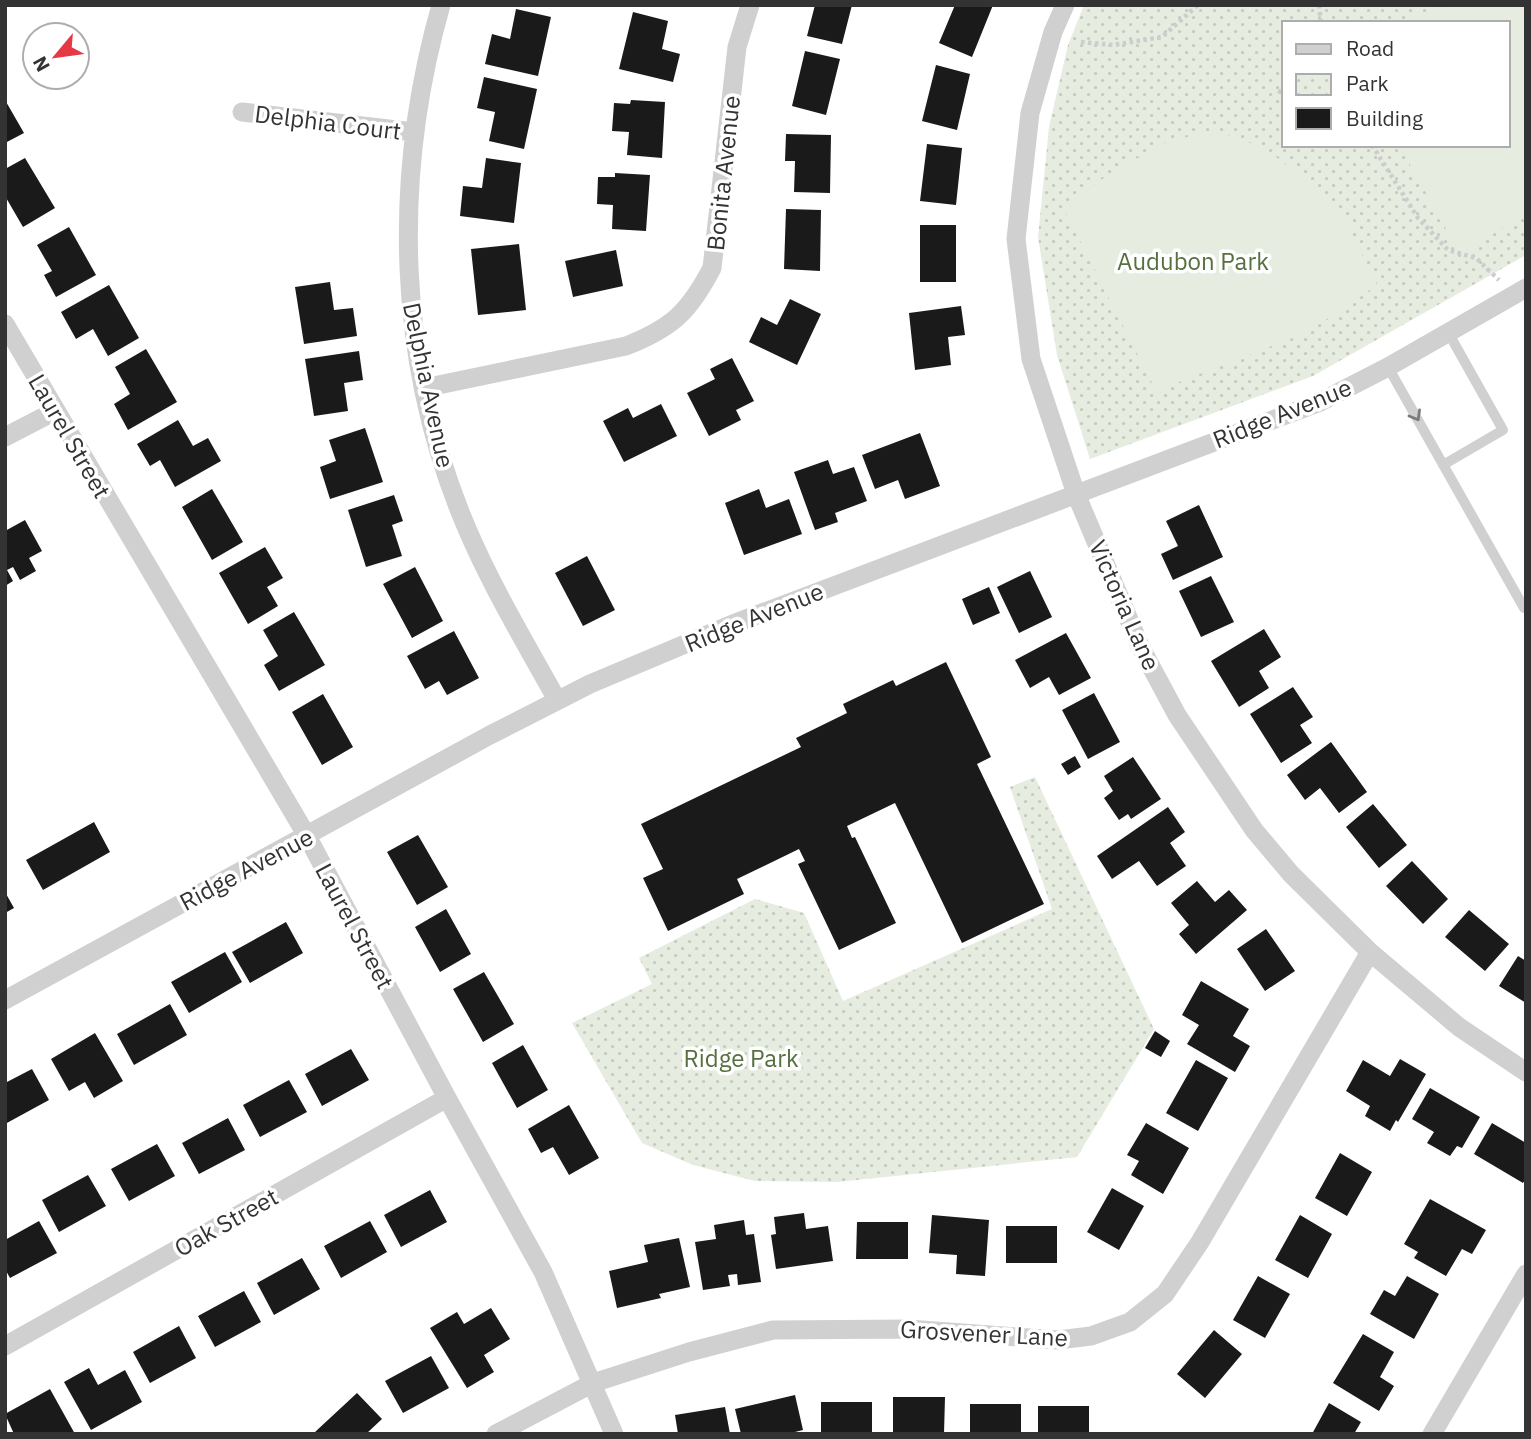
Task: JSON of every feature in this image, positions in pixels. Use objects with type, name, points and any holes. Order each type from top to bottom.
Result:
[{"type":"street","name":"Delphia Avenue","points":[[441,5],[425,60],[409,177],[409,288],[414,332],[439,454],[467,530],[486,571],[557,700]]},
{"type":"street","name":"Bonita Avenue","points":[[424,388],[626,346],[653,335],[674,322],[683,312],[701,289],[712,268],[737,47],[750,5]]},
{"type":"street","name":"Victoria Lane","points":[[1065,5],[1053,32],[1030,113],[1016,239],[1031,359],[1076,494],[1140,646],[1177,715],[1248,821],[1291,874],[1370,952],[1458,1027],[1526,1072]]},
{"type":"street","name":"Delphia Court","points":[[243,112],[414,132]]},
{"type":"street","name":"Ridge Avenue","points":[[5,1000],[557,700],[733,624],[1320,401],[1388,367],[1526,288]]},
{"type":"street","name":"Laurel Street","points":[[5,324],[307,836],[543,1272],[614,1434]]},
{"type":"street","points":[[5,438],[55,411]]},
{"type":"street","name":"Grosvener Lane","points":[[496,1434],[593,1383],[689,1352],[774,1330],[908,1329],[1058,1340],[1091,1336],[1130,1322],[1165,1294],[1200,1242],[1370,952]]},
{"type":"street","name":"Oak Street","points":[[5,1346],[447,1098]]},
{"type":"street","points":[[1432,1434],[1526,1274]]},
{"type":"lane","points":[[1443,465],[1503,430],[1448,334]]},
{"type":"lane","points":[[1388,367],[1524,608]]},
{"type":"path","points":[[1081,41],[1114,45],[1163,37],[1198,5]]},
{"type":"path","points":[[1278,91],[1282,92]]},
{"type":"path","points":[[1372,147],[1418,218],[1448,250],[1475,258],[1501,282],[1508,298]]},
{"type":"green space","name":"Audubon Park","points":[[1084,5],[1526,5],[1526,255],[1313,376],[1090,459],[1057,355],[1038,237],[1049,127],[1068,45]]},
{"type":"green space","points":[[1446,5],[1526,5],[1526,214],[1460,254],[1400,147],[1510,147],[1510,21],[1411,21]]},
{"type":"green space","points":[[1216,131],[1264,148],[1308,181],[1345,219],[1377,285],[1308,332],[1156,391],[1063,207],[1111,173],[1168,141]]},
{"type":"green space","name":"Ridge Park","points":[[1035,777],[1154,1029],[1077,1157],[837,1182],[755,1181],[693,1165],[642,1143],[572,1023],[652,984],[639,958],[755,899],[804,913],[843,1001],[1052,909],[1010,787]]},
{"type":"building","points":[[815,5],[852,5],[842,44],[807,36]]},
{"type":"building","points":[[955,5],[993,5],[972,57],[939,43]]},
{"type":"building","points":[[516,9],[551,17],[538,76],[485,64],[492,34],[510,39]]},
{"type":"building","points":[[633,12],[668,21],[662,49],[680,54],[673,82],[619,69]]},
{"type":"building","points":[[805,51],[840,59],[826,115],[792,106]]},
{"type":"building","points":[[936,65],[970,74],[957,130],[922,121]]},
{"type":"building","points":[[484,77],[537,89],[524,149],[489,141],[495,112],[477,108]]},
{"type":"building","points":[[5,100],[24,133],[5,143]]},
{"type":"building","points":[[631,100],[665,102],[662,158],[627,155],[629,132],[612,131],[614,103],[630,104]]},
{"type":"building","points":[[786,134],[831,135],[830,193],[794,192],[795,161],[785,161]]},
{"type":"building","points":[[927,144],[962,148],[956,205],[920,201]]},
{"type":"building","points":[[25,158],[55,208],[23,227],[5,196],[5,169]]},
{"type":"building","points":[[486,158],[521,163],[514,223],[460,216],[463,186],[482,188]]},
{"type":"building","points":[[615,173],[650,175],[646,231],[612,229],[613,205],[597,204],[598,177],[615,177]]},
{"type":"building","points":[[786,209],[821,210],[820,271],[784,269]]},
{"type":"building","points":[[920,225],[956,225],[956,282],[920,282]]},
{"type":"building","points":[[69,227],[96,275],[56,297],[44,275],[52,271],[37,245]]},
{"type":"building","points":[[519,244],[526,310],[478,315],[471,249]]},
{"type":"building","points":[[616,250],[623,286],[573,297],[565,261]]},
{"type":"building","points":[[330,282],[334,310],[353,308],[357,336],[304,344],[295,287]]},
{"type":"building","points":[[109,285],[139,338],[108,356],[93,329],[76,339],[61,312]]},
{"type":"building","points":[[790,299],[821,314],[797,365],[749,342],[761,317],[777,325]]},
{"type":"building","points":[[961,306],[965,335],[948,337],[951,365],[915,370],[909,313]]},
{"type":"building","points":[[146,349],[177,402],[128,430],[114,404],[130,394],[115,367]]},
{"type":"building","points":[[359,351],[363,380],[344,383],[348,411],[314,416],[305,359]]},
{"type":"building","points":[[732,358],[754,401],[736,410],[741,420],[709,436],[687,393],[715,379],[710,369]]},
{"type":"building","points":[[661,404],[677,436],[624,462],[603,421],[628,408],[633,418]]},
{"type":"building","points":[[178,420],[193,446],[208,438],[221,461],[175,487],[160,460],[150,466],[137,444]]},
{"type":"building","points":[[365,428],[383,482],[330,499],[320,467],[336,461],[329,440]]},
{"type":"building","points":[[920,433],[940,486],[905,499],[898,480],[875,489],[862,455]]},
{"type":"building","points":[[828,460],[833,474],[854,467],[867,501],[835,513],[838,522],[815,530],[794,472]]},
{"type":"building","points":[[212,489],[243,542],[212,560],[182,507]]},
{"type":"building","points":[[759,489],[766,508],[789,499],[802,534],[744,555],[725,503]]},
{"type":"building","points":[[394,495],[403,521],[392,525],[402,556],[366,567],[348,510]]},
{"type":"building","points":[[1199,505],[1223,557],[1173,580],[1161,554],[1178,546],[1166,521]]},
{"type":"building","points":[[25,520],[42,551],[29,558],[36,571],[20,580],[13,567],[7,570],[13,581],[5,586],[5,531]]},
{"type":"building","points":[[265,547],[283,578],[267,587],[278,606],[248,624],[219,573]]},
{"type":"building","points":[[587,556],[615,610],[583,626],[555,573]]},
{"type":"building","points":[[415,567],[443,621],[412,638],[383,584]]},
{"type":"building","points":[[1030,571],[1052,617],[1019,633],[997,587]]},
{"type":"building","points":[[1211,576],[1234,622],[1201,637],[1179,591]]},
{"type":"building","points":[[989,587],[1000,613],[973,625],[962,599]]},
{"type":"building","points":[[294,612],[325,665],[279,691],[264,665],[278,656],[263,630]]},
{"type":"building","points":[[1264,629],[1281,657],[1259,671],[1269,688],[1239,707],[1211,661]]},
{"type":"building","points":[[454,631],[479,678],[447,695],[439,681],[425,689],[407,656]]},
{"type":"building","points":[[1066,633],[1091,678],[1059,695],[1049,677],[1030,688],[1015,660]]},
{"type":"building","points":[[946,662],[991,757],[977,764],[1044,904],[962,943],[895,803],[847,826],[852,838],[855,837],[896,923],[839,950],[798,864],[805,861],[799,849],[737,879],[744,894],[668,931],[643,878],[663,869],[641,824],[801,747],[796,738],[847,713],[843,704],[893,680],[896,686]]},
{"type":"building","points":[[1293,687],[1313,717],[1300,725],[1312,743],[1281,763],[1250,714]]},
{"type":"building","points":[[1094,693],[1120,742],[1088,759],[1062,710]]},
{"type":"building","points":[[323,694],[353,747],[322,765],[292,712]]},
{"type":"building","points":[[1331,742],[1367,792],[1339,813],[1320,788],[1305,800],[1287,775]]},
{"type":"building","points":[[1075,756],[1081,767],[1068,775],[1061,764]]},
{"type":"building","points":[[1133,757],[1161,799],[1131,819],[1128,814],[1119,820],[1104,798],[1113,791],[1104,776]]},
{"type":"building","points":[[1373,804],[1407,845],[1379,868],[1346,827]]},
{"type":"building","points":[[1168,807],[1185,832],[1170,843],[1186,866],[1157,886],[1139,861],[1112,879],[1097,856]]},
{"type":"building","points":[[94,822],[110,852],[43,890],[26,860]]},
{"type":"building","points":[[418,835],[448,887],[417,905],[387,852]]},
{"type":"building","points":[[1412,861],[1448,899],[1423,924],[1386,886]]},
{"type":"building","points":[[1197,881],[1215,902],[1229,890],[1247,910],[1196,954],[1179,934],[1189,925],[1171,903]]},
{"type":"building","points":[[5,892],[14,908],[5,913]]},
{"type":"building","points":[[446,909],[471,954],[440,972],[415,927]]},
{"type":"building","points":[[1469,910],[1509,944],[1485,971],[1445,937]]},
{"type":"building","points":[[286,922],[303,953],[250,983],[232,952]]},
{"type":"building","points":[[1266,929],[1295,971],[1265,991],[1237,949]]},
{"type":"building","points":[[225,952],[242,982],[189,1013],[171,982]]},
{"type":"building","points":[[1518,956],[1526,961],[1526,1003],[1499,986]]},
{"type":"building","points":[[484,972],[514,1024],[483,1042],[453,989]]},
{"type":"building","points":[[1201,981],[1249,1009],[1233,1036],[1250,1046],[1235,1072],[1187,1044],[1199,1025],[1182,1015]]},
{"type":"building","points":[[170,1004],[187,1035],[134,1065],[117,1034]]},
{"type":"building","points":[[1155,1031],[1170,1041],[1161,1057],[1145,1048]]},
{"type":"building","points":[[95,1033],[123,1081],[94,1098],[85,1082],[69,1091],[51,1059]]},
{"type":"building","points":[[523,1045],[548,1090],[517,1108],[492,1063]]},
{"type":"building","points":[[351,1049],[369,1080],[322,1106],[305,1074]]},
{"type":"building","points":[[1400,1059],[1426,1074],[1390,1131],[1365,1116],[1370,1106],[1346,1091],[1363,1060],[1390,1076]]},
{"type":"building","points":[[1196,1060],[1228,1078],[1198,1131],[1166,1113]]},
{"type":"building","points":[[32,1069],[49,1100],[5,1124],[5,1083]]},
{"type":"building","points":[[289,1080],[307,1112],[260,1137],[243,1105]]},
{"type":"building","points":[[1430,1088],[1480,1117],[1462,1148],[1457,1146],[1450,1156],[1427,1143],[1434,1132],[1412,1119]]},
{"type":"building","points":[[569,1105],[599,1158],[569,1175],[553,1147],[541,1153],[528,1129]]},
{"type":"building","points":[[228,1118],[245,1150],[199,1174],[182,1143]]},
{"type":"building","points":[[1146,1123],[1189,1148],[1163,1194],[1131,1175],[1139,1161],[1127,1155]]},
{"type":"building","points":[[1492,1123],[1526,1143],[1526,1178],[1523,1183],[1474,1154]]},
{"type":"building","points":[[157,1144],[175,1176],[129,1201],[111,1169]]},
{"type":"building","points":[[1340,1153],[1372,1172],[1347,1216],[1315,1198]]},
{"type":"building","points":[[88,1175],[106,1206],[59,1232],[42,1200]]},
{"type":"building","points":[[1112,1188],[1144,1206],[1119,1250],[1087,1232]]},
{"type":"building","points":[[430,1190],[447,1222],[401,1247],[384,1215]]},
{"type":"building","points":[[1430,1199],[1486,1230],[1472,1254],[1462,1249],[1446,1276],[1414,1258],[1418,1252],[1404,1244]]},
{"type":"building","points":[[804,1213],[806,1229],[828,1226],[833,1261],[776,1269],[771,1235],[776,1234],[774,1217]]},
{"type":"building","points":[[932,1215],[989,1220],[985,1276],[956,1274],[957,1255],[929,1253]]},
{"type":"building","points":[[1300,1215],[1332,1234],[1308,1278],[1275,1260]]},
{"type":"building","points":[[744,1220],[746,1235],[754,1234],[761,1282],[738,1285],[737,1274],[728,1275],[730,1286],[703,1290],[695,1242],[716,1239],[714,1225]]},
{"type":"building","points":[[39,1221],[57,1253],[10,1278],[5,1269],[5,1240]]},
{"type":"building","points":[[370,1221],[387,1252],[341,1278],[324,1246]]},
{"type":"building","points":[[857,1222],[908,1222],[908,1259],[856,1259]]},
{"type":"building","points":[[1006,1226],[1057,1226],[1057,1263],[1006,1263]]},
{"type":"building","points":[[679,1238],[690,1287],[659,1294],[661,1298],[617,1308],[609,1271],[648,1262],[644,1245]]},
{"type":"building","points":[[302,1258],[320,1289],[274,1315],[257,1283]]},
{"type":"building","points":[[1258,1276],[1290,1294],[1265,1338],[1233,1320]]},
{"type":"building","points":[[1407,1276],[1439,1294],[1414,1339],[1370,1314],[1384,1290],[1395,1296]]},
{"type":"building","points":[[244,1291],[261,1322],[215,1347],[198,1316]]},
{"type":"building","points":[[491,1308],[510,1339],[484,1355],[494,1372],[467,1388],[430,1328],[457,1312],[464,1324]]},
{"type":"building","points":[[179,1326],[196,1358],[150,1383],[133,1352]]},
{"type":"building","points":[[1214,1330],[1242,1354],[1205,1398],[1177,1374]]},
{"type":"building","points":[[1363,1334],[1394,1352],[1380,1377],[1394,1386],[1379,1411],[1333,1383]]},
{"type":"building","points":[[431,1356],[449,1388],[403,1413],[385,1381]]},
{"type":"building","points":[[89,1368],[98,1385],[125,1370],[142,1402],[91,1430],[64,1382]]},
{"type":"building","points":[[50,1389],[75,1434],[14,1434],[5,1414]]},
{"type":"building","points":[[357,1393],[382,1419],[366,1434],[315,1432]]},
{"type":"building","points":[[795,1395],[803,1430],[787,1434],[741,1434],[735,1409]]},
{"type":"building","points":[[893,1397],[945,1397],[944,1434],[893,1433]]},
{"type":"building","points":[[821,1402],[872,1402],[872,1434],[821,1434]]},
{"type":"building","points":[[1329,1403],[1361,1422],[1354,1434],[1312,1434]]},
{"type":"building","points":[[970,1404],[1021,1404],[1021,1434],[970,1434]]},
{"type":"building","points":[[1038,1406],[1089,1406],[1089,1434],[1038,1434]]},
{"type":"building","points":[[725,1407],[730,1434],[678,1434],[675,1415]]}]
